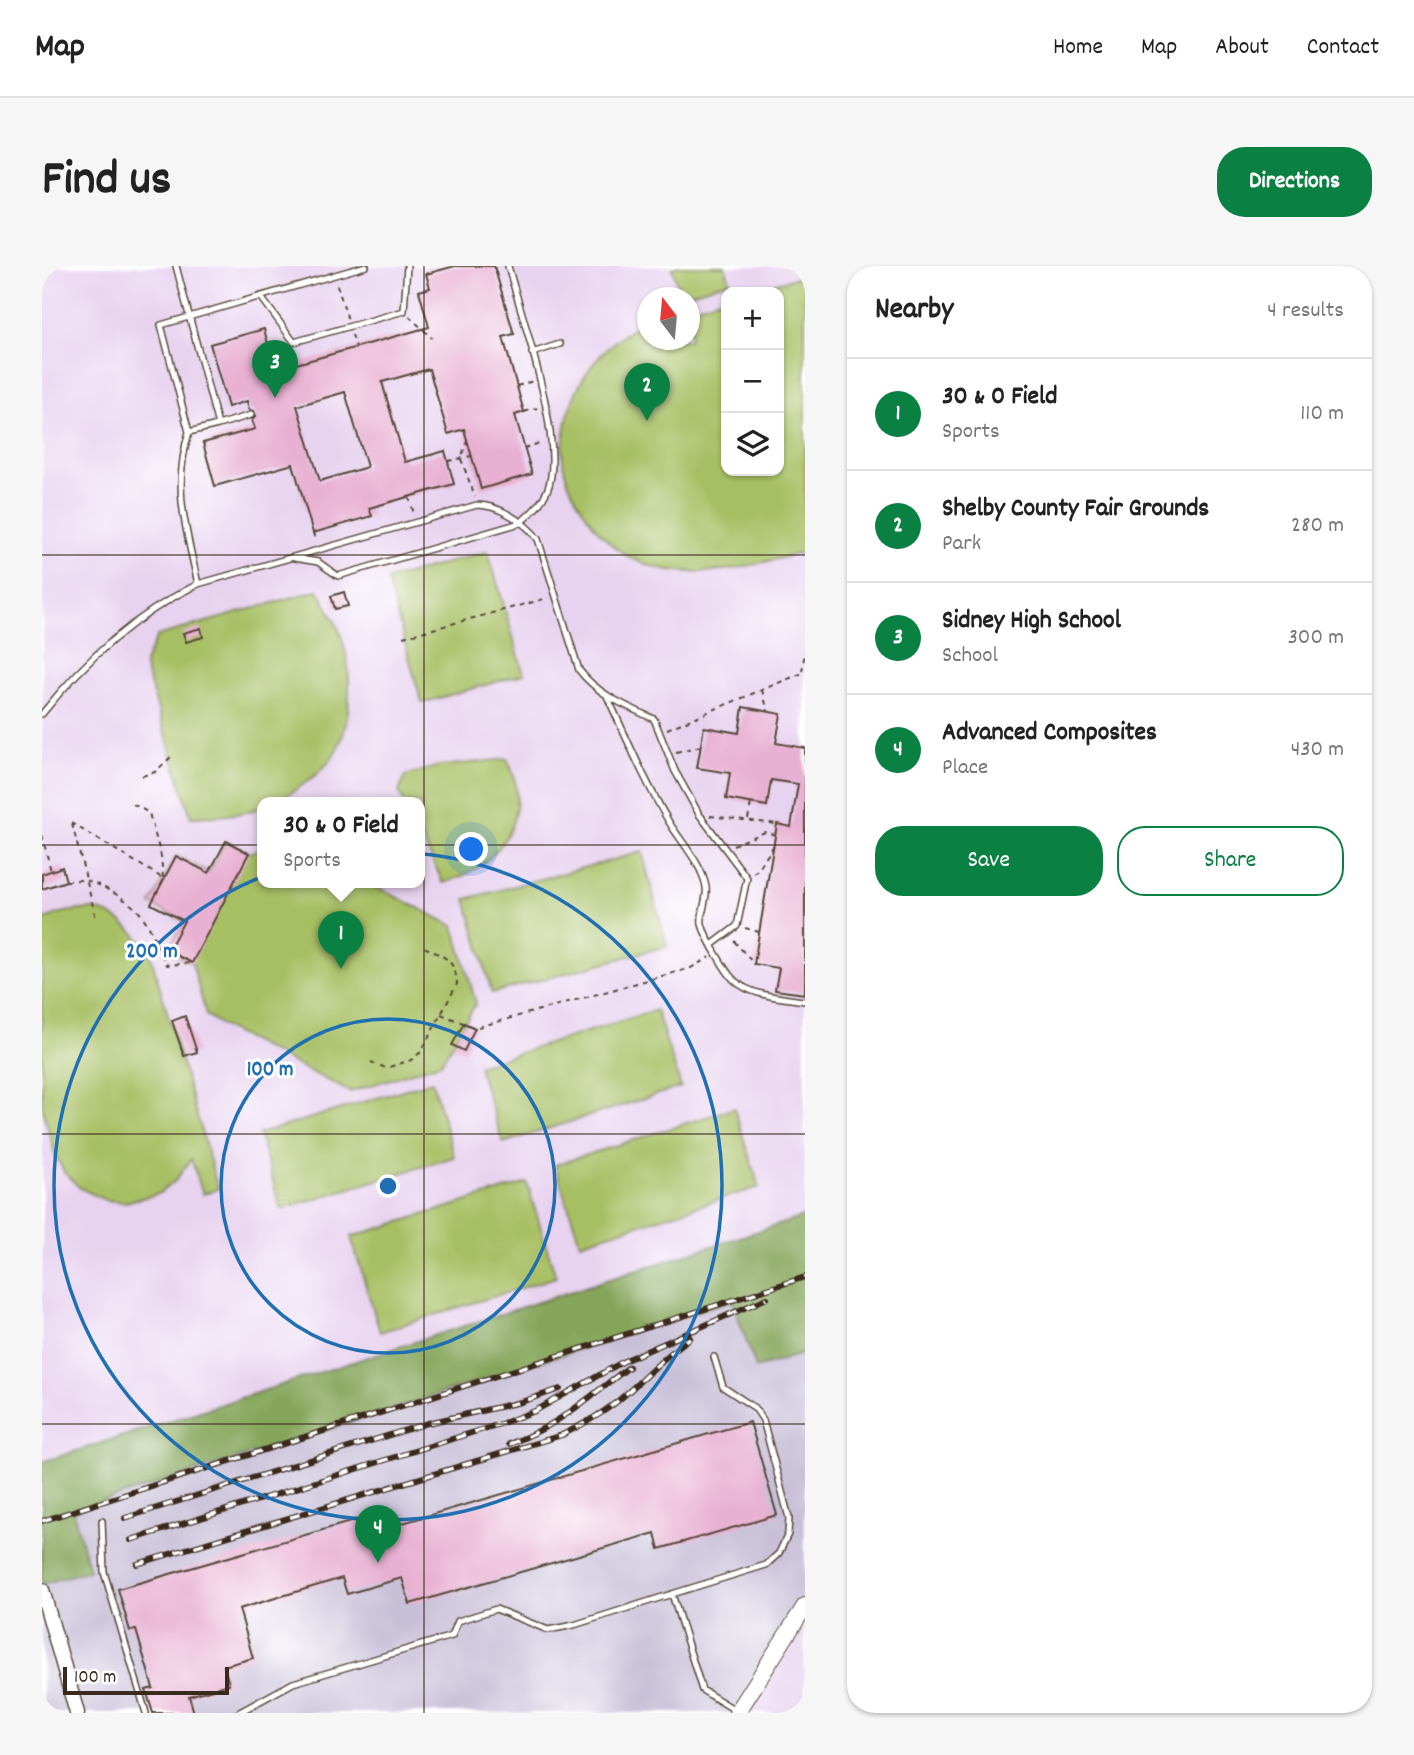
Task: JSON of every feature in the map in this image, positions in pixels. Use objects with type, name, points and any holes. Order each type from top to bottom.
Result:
[{"type":"main road","points":[[738,1713],[805,1606]]},
{"type":"street","points":[[42,1590],[77,1713]]},
{"type":"lane","points":[[176,266],[218,425]]},
{"type":"lane","points":[[198,583],[180,496],[180,472],[190,432],[161,325],[366,266]]},
{"type":"lane","points":[[261,297],[295,342],[404,311],[407,266]]},
{"type":"lane","points":[[291,557],[318,562],[338,576],[520,523],[538,508],[548,489],[553,468],[552,439],[539,379],[508,266]]},
{"type":"lane","points":[[532,353],[560,345]]},
{"type":"lane","points":[[190,432],[251,415]]},
{"type":"lane","points":[[42,714],[107,643],[170,597],[198,583],[477,505],[492,505],[531,531],[538,539],[579,670],[588,682],[607,696],[654,719],[669,756],[699,814],[747,878],[737,926],[713,944]]},
{"type":"lane","points":[[607,696],[640,769],[668,821],[699,869],[706,887],[706,904],[701,922],[724,967],[735,982],[747,988],[772,996],[805,1001]]},
{"type":"lane","points":[[238,1713],[293,1683],[452,1636],[458,1620],[496,1609],[548,1630],[574,1625],[766,1565],[779,1553],[788,1534],[789,1518],[763,1420],[755,1408],[723,1387],[714,1357]]},
{"type":"lane","points":[[102,1521],[104,1572],[146,1713]]},
{"type":"lane","points":[[672,1594],[702,1690],[738,1713]]},
{"type":"path","points":[[334,275],[356,347]]},
{"type":"path","points":[[404,311],[432,338]]},
{"type":"path","points":[[270,351],[295,342],[292,366]]},
{"type":"path","points":[[517,386],[539,379]]},
{"type":"path","points":[[524,412],[545,405]]},
{"type":"path","points":[[524,448],[552,439]]},
{"type":"path","points":[[467,440],[461,459],[477,505]]},
{"type":"path","points":[[448,461],[471,456]]},
{"type":"path","points":[[409,497],[416,522]]},
{"type":"path","points":[[403,637],[556,596]]},
{"type":"path","points":[[659,732],[803,672],[805,652]]},
{"type":"path","points":[[761,689],[768,711]]},
{"type":"path","points":[[669,756],[684,749],[701,746]]},
{"type":"path","points":[[142,776],[155,772],[172,756]]},
{"type":"path","points":[[748,820],[751,803]]},
{"type":"path","points":[[96,918],[71,822],[163,879],[161,856],[149,813],[133,804]]},
{"type":"path","points":[[699,814],[777,824]]},
{"type":"path","points":[[723,849],[765,832],[775,835]]},
{"type":"path","points":[[42,835],[51,870]]},
{"type":"path","points":[[747,878],[758,870],[774,845]]},
{"type":"path","points":[[66,881],[87,880],[127,901],[139,911],[167,965],[191,963]]},
{"type":"path","points":[[737,926],[759,932]]},
{"type":"path","points":[[729,934],[754,964]]},
{"type":"path","points":[[371,1062],[386,1068],[411,1060],[421,1052],[457,984],[456,973],[450,960],[422,946]]},
{"type":"path","points":[[441,1014],[475,1028],[691,968],[717,953]]},
{"type":"shaded area","points":[[42,266],[805,266],[805,275],[762,287],[721,287],[721,299],[700,305],[700,287],[637,287],[637,326],[628,331],[563,439],[564,467],[573,495],[724,572],[805,552],[805,1216],[42,1462]]},
{"type":"shaded area","points":[[733,1300],[756,1368],[805,1353],[805,1606],[737,1713],[42,1713],[42,1584],[89,1570],[72,1511]]},
{"type":"shaded area","points":[[805,1606],[805,1713],[737,1713]]},
{"type":"green space","points":[[725,266],[730,281],[700,290],[700,287],[678,287],[672,268]]},
{"type":"green space","points":[[805,275],[805,552],[708,572],[669,570],[639,562],[621,552],[599,532],[568,481],[564,468],[564,438],[578,388],[606,349],[637,326],[637,350],[700,350],[700,305],[721,299],[721,476],[784,476],[784,287],[762,287]]},
{"type":"green space","points":[[488,551],[524,674],[422,703],[387,580]]},
{"type":"green space","points":[[318,590],[340,632],[348,666],[348,712],[335,753],[309,780],[283,797],[257,797],[257,809],[236,814],[191,817],[144,664],[157,636]]},
{"type":"green space","points":[[507,759],[515,779],[517,799],[514,818],[495,852],[463,876],[443,883],[425,845],[425,797],[401,797],[399,792],[405,776],[439,766]]},
{"type":"green space","points":[[226,841],[249,853],[257,850],[257,888],[379,888],[454,926],[476,1003],[441,1063],[350,1092],[227,1029],[206,1015],[192,963],[168,951],[184,921],[151,904],[176,856],[209,873]]},
{"type":"green space","points":[[642,852],[667,946],[492,993],[466,899]]},
{"type":"green space","points":[[91,909],[118,919],[150,953],[218,1189],[203,1194],[191,1159],[175,1181],[158,1194],[125,1202],[105,1200],[80,1188],[64,1172],[55,1154],[42,1106],[42,922],[59,914]]},
{"type":"green space","points":[[656,1010],[681,1087],[503,1143],[478,1066]]},
{"type":"green space","points":[[432,1081],[454,1157],[281,1209],[259,1134]]},
{"type":"green space","points":[[734,1108],[759,1187],[580,1243],[555,1165]]},
{"type":"green space","points":[[527,1183],[556,1277],[380,1332],[351,1237]]},
{"type":"green space","points":[[805,1216],[805,1353],[756,1368],[732,1300],[73,1511],[89,1570],[42,1584],[42,1462]]},
{"type":"building","points":[[455,266],[494,266],[514,334],[503,337],[524,412],[515,415],[532,474],[481,489],[464,429],[448,434],[429,369],[382,382],[405,462],[445,451],[454,484],[369,508],[372,516],[313,533],[293,464],[215,486],[203,443],[255,429],[252,420],[256,416],[254,411],[249,410],[247,401],[228,407],[210,344],[264,329],[275,370],[429,327],[419,291],[430,288],[426,274]],"holes":[[[345,392],[367,467],[320,481],[297,406]]]},
{"type":"building","points":[[344,592],[348,606],[335,609],[331,596]]},
{"type":"building","points":[[201,628],[203,637],[186,642],[183,633]]},
{"type":"building","points":[[743,707],[781,714],[776,743],[805,748],[805,994],[775,990],[779,968],[754,964],[777,824],[791,827],[798,784],[771,780],[767,806],[726,799],[730,773],[697,768],[704,727],[739,733]]},
{"type":"building","points":[[226,841],[249,853],[192,963],[168,951],[184,921],[151,904],[176,856],[209,873]]},
{"type":"building","points":[[62,867],[66,881],[42,889],[42,874]]},
{"type":"building","points":[[185,1016],[197,1052],[184,1056],[172,1021]]},
{"type":"building","points":[[464,1023],[475,1028],[464,1051],[452,1045]]},
{"type":"building","points":[[750,1422],[777,1515],[659,1549],[655,1533],[410,1604],[402,1578],[347,1594],[342,1578],[239,1609],[253,1658],[224,1666],[229,1684],[189,1696],[194,1713],[153,1713],[146,1690],[153,1688],[136,1630],[130,1631],[118,1589],[378,1514],[382,1529]]},
{"type":"railway","points":[[42,1521],[805,1277]]},
{"type":"railway","points":[[131,1540],[535,1411],[626,1360],[767,1298]]},
{"type":"railway","points":[[137,1564],[562,1435],[612,1405],[690,1338]]},
{"type":"railway","points":[[509,1444],[558,1420],[629,1367]]},
{"type":"railway","points":[[125,1518],[428,1423],[521,1402],[560,1389]]},
{"type":"place","name":"Sidney High School","points":[[275,398]]},
{"type":"place","name":"Shelby County Fair Grounds","points":[[647,421]]},
{"type":"place","name":"30 & 0 Field","points":[[341,969]]},
{"type":"place","name":"Advanced Composites","points":[[378,1563]]}]
